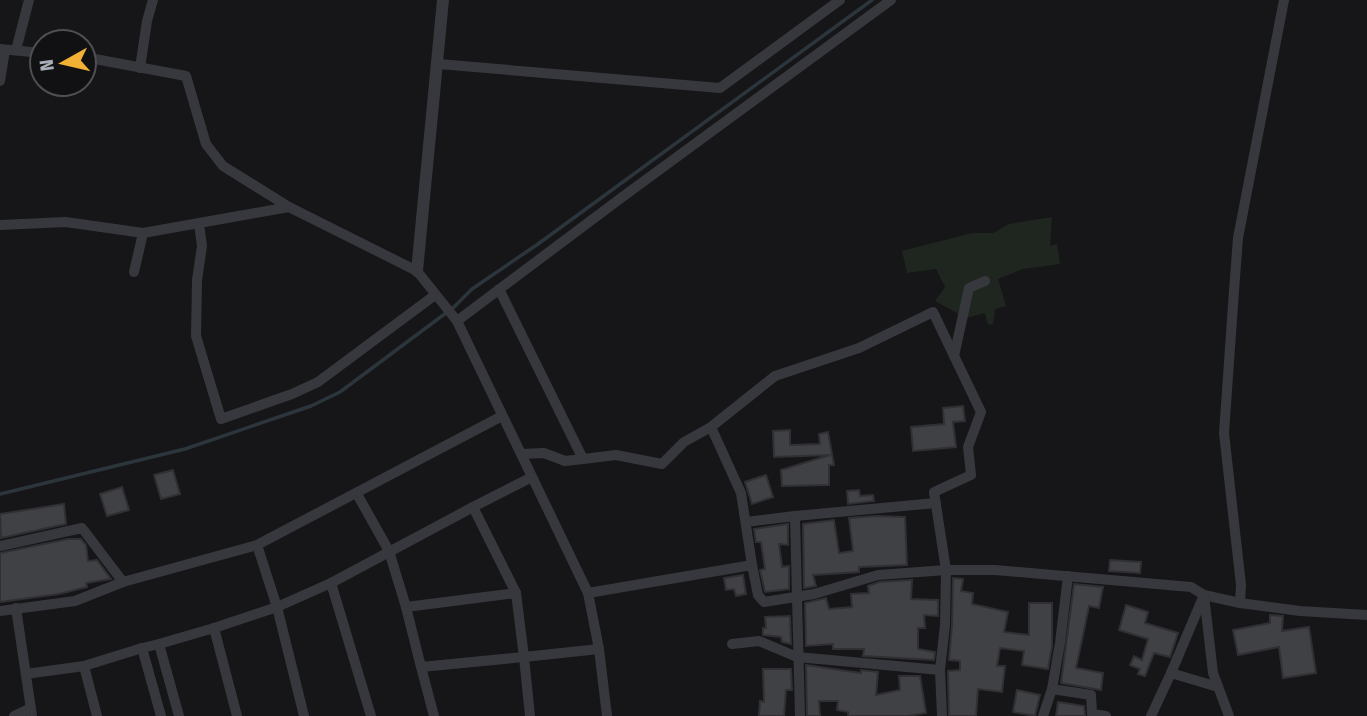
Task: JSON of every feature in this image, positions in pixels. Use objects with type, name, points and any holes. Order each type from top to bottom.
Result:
[{"type":"street","points":[[0,81],[7,50],[29,0]]},
{"type":"street","points":[[140,68],[153,0]]},
{"type":"street","points":[[417,271],[439,64],[443,0]]},
{"type":"street","points":[[439,64],[720,88],[840,0]]},
{"type":"street","points":[[457,321],[891,0]]},
{"type":"street","points":[[1240,603],[1241,586],[1224,433],[1233,304],[1238,238],[1284,0]]},
{"type":"street","points":[[7,50],[28,52]]},
{"type":"street","points":[[98,58],[186,76],[206,144],[223,166],[289,207],[417,271],[457,321],[588,593],[599,649],[607,716]]},
{"type":"street","points":[[0,225],[66,222],[143,233],[289,207]]},
{"type":"street","points":[[199,224],[202,246],[197,280],[196,336],[221,419],[318,382],[435,295]]},
{"type":"street","points":[[134,272],[143,233]]},
{"type":"street","points":[[954,356],[969,288],[985,281]]},
{"type":"street","points":[[499,289],[583,460]]},
{"type":"street","points":[[521,454],[544,453],[565,460],[616,455],[662,464],[684,442],[711,427],[775,376],[859,348],[933,312],[981,412],[968,447],[971,475],[934,492],[946,570],[945,625],[940,670],[942,716]]},
{"type":"street","points":[[0,611],[75,601],[123,582],[257,545],[502,416]]},
{"type":"street","points":[[711,427],[741,493],[758,595],[764,602],[796,597],[878,575],[995,570],[1191,587],[1204,595],[1240,603],[1300,611],[1367,615]]},
{"type":"street","points":[[26,674],[84,666],[277,607],[331,583],[532,477]]},
{"type":"street","points":[[357,494],[389,551],[434,716]]},
{"type":"street","points":[[746,522],[936,503]]},
{"type":"street","points":[[473,507],[516,593],[530,716]]},
{"type":"street","points":[[795,516],[800,716]]},
{"type":"street","points":[[0,546],[82,528],[123,582]]},
{"type":"street","points":[[257,545],[277,607],[304,716]]},
{"type":"street","points":[[588,593],[752,565]]},
{"type":"street","points":[[1043,716],[1052,689],[1068,576]]},
{"type":"street","points":[[331,583],[371,716]]},
{"type":"street","points":[[406,607],[516,593]]},
{"type":"street","points":[[1151,716],[1204,595]]},
{"type":"street","points":[[1204,595],[1213,673],[1229,716]]},
{"type":"street","points":[[14,716],[32,712],[16,608]]},
{"type":"street","points":[[214,628],[237,716]]},
{"type":"street","points":[[732,644],[759,641],[797,657],[940,670]]},
{"type":"street","points":[[159,644],[179,716]]},
{"type":"street","points":[[142,648],[161,716]]},
{"type":"street","points":[[421,667],[599,649]]},
{"type":"street","points":[[84,666],[97,716]]},
{"type":"street","points":[[1171,673],[1218,687]]},
{"type":"street","points":[[1052,689],[1091,695],[1092,714],[1106,716]]},
{"type":"shaded area","points":[[1052,217],[1050,246],[1057,244],[1060,264],[1023,269],[998,279],[1006,306],[995,309],[993,324],[988,325],[985,313],[966,318],[935,301],[945,287],[936,269],[907,273],[902,251],[972,233],[993,233],[1009,224]]},
{"type":"building","points":[[963,406],[965,421],[953,422],[956,447],[913,451],[911,427],[944,424],[943,408]]},
{"type":"building","points":[[790,430],[790,445],[820,444],[819,434],[828,432],[834,465],[829,465],[829,485],[782,486],[781,470],[830,455],[774,457],[773,431]]},
{"type":"building","points":[[173,470],[180,494],[161,499],[154,475]]},
{"type":"building","points":[[766,475],[773,497],[752,504],[745,482]]},
{"type":"building","points":[[122,487],[129,510],[107,516],[100,494]]},
{"type":"building","points":[[859,490],[860,496],[873,495],[874,501],[848,504],[847,491]]},
{"type":"building","points":[[64,504],[66,524],[1,538],[0,514]]},
{"type":"building","points":[[905,517],[907,565],[859,567],[859,572],[813,575],[816,586],[804,588],[803,524],[834,520],[839,553],[853,551],[849,518]]},
{"type":"building","points":[[788,524],[788,545],[779,544],[782,567],[789,566],[789,589],[765,592],[760,570],[765,569],[761,542],[756,542],[754,529]]},
{"type":"building","points":[[68,539],[81,539],[86,545],[88,561],[97,560],[111,579],[86,583],[87,587],[59,594],[0,602],[0,553]]},
{"type":"building","points":[[1110,560],[1141,562],[1140,573],[1109,571]]},
{"type":"building","points":[[743,575],[746,594],[736,596],[734,589],[726,590],[724,578]]},
{"type":"building","points":[[953,578],[963,579],[961,591],[973,593],[972,604],[1008,612],[1004,632],[1029,635],[1029,603],[1052,603],[1052,646],[1048,669],[1022,665],[1024,651],[1000,648],[997,666],[1005,666],[1002,692],[978,689],[976,716],[949,716],[948,671],[960,670],[960,661],[949,660]]},
{"type":"building","points":[[912,580],[911,599],[938,600],[938,616],[924,615],[925,628],[918,628],[918,649],[935,652],[934,660],[863,656],[864,649],[833,649],[833,644],[806,646],[805,603],[826,598],[829,609],[852,607],[851,594],[869,593],[868,586],[879,582]]},
{"type":"building","points":[[1074,584],[1103,587],[1099,608],[1089,606],[1076,668],[1103,673],[1101,690],[1061,683]]},
{"type":"building","points":[[1126,605],[1148,612],[1145,623],[1178,633],[1170,657],[1154,653],[1145,676],[1138,674],[1140,669],[1130,665],[1134,656],[1142,660],[1148,639],[1119,630]]},
{"type":"building","points":[[1270,615],[1283,616],[1282,631],[1309,627],[1316,673],[1283,678],[1279,647],[1238,655],[1233,630],[1270,623]]},
{"type":"building","points":[[790,616],[791,644],[782,642],[781,637],[763,635],[763,628],[766,628],[765,617]]},
{"type":"building","points":[[806,665],[861,673],[861,670],[878,672],[876,695],[900,690],[899,676],[920,676],[926,713],[908,716],[848,716],[848,712],[837,710],[838,701],[819,701],[820,716],[807,716]]},
{"type":"building","points":[[763,669],[791,669],[792,690],[786,690],[784,716],[759,716],[760,701],[764,702]]},
{"type":"building","points":[[1017,690],[1040,695],[1035,716],[1013,712]]},
{"type":"building","points":[[1058,702],[1084,706],[1085,716],[1056,716]]},
{"type":"waterway","points":[[0,494],[185,449],[311,406],[340,392],[454,307],[472,289],[538,244],[872,0]]}]
